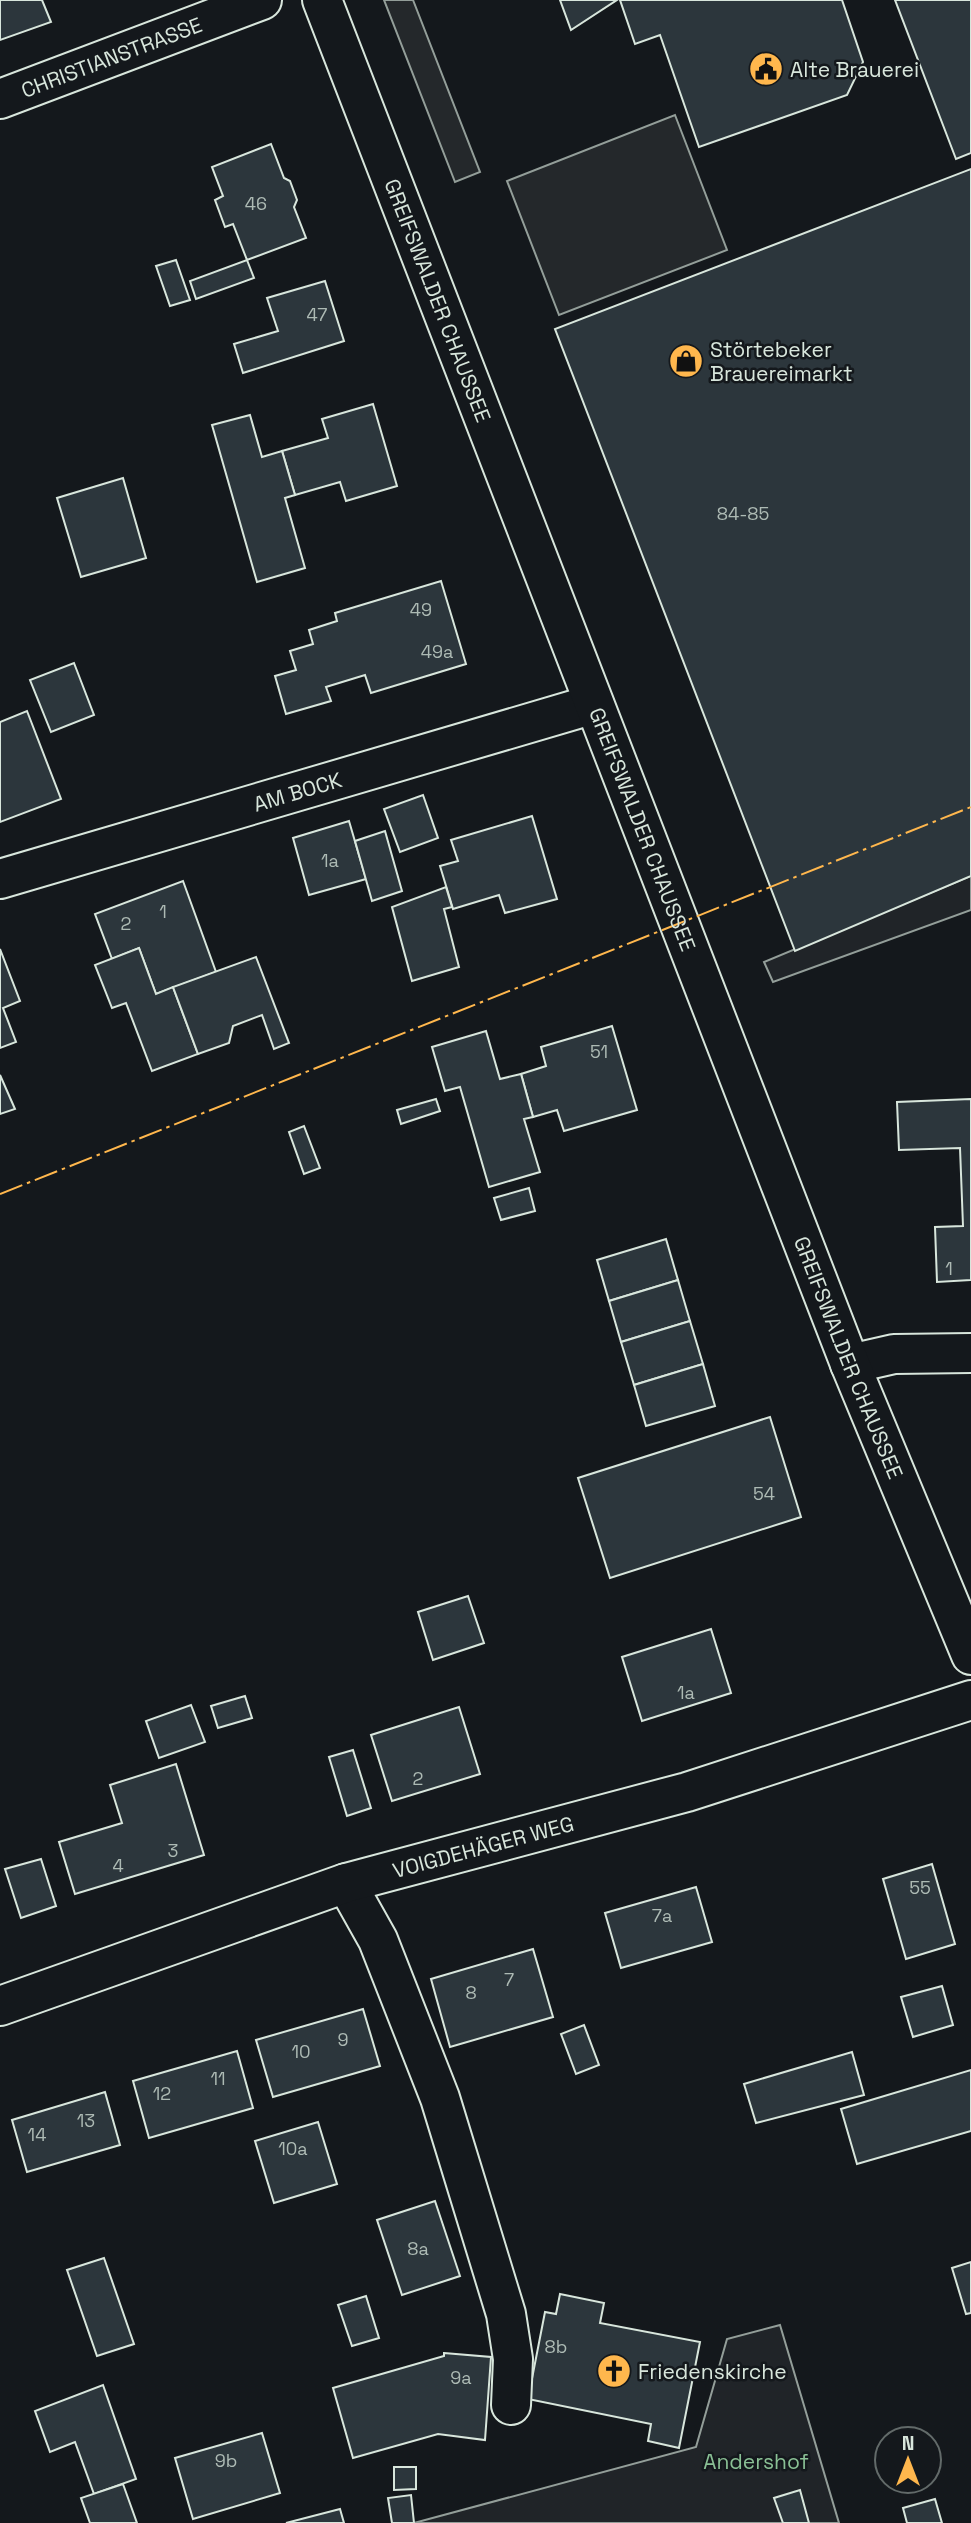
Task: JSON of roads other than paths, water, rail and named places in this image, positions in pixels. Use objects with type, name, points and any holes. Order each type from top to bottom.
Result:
[{"type":"street","name":"CHRISTIANSTRASSE","points":[[0,99],[262,0]]},
{"type":"street","name":"GREIFSWALDER CHAUSSEE","points":[[323,0],[850,1364],[971,1655]]},
{"type":"street","name":"AM BOCK","points":[[0,879],[594,705]]},
{"type":"street","points":[[850,1364],[894,1354],[971,1353]]},
{"type":"street","name":"VOIGDEHÄGER WEG","points":[[0,2006],[346,1883],[687,1791],[971,1700]]},
{"type":"street","points":[[346,1883],[378,1940],[440,2098],[506,2314],[513,2359],[510,2405]]},
{"type":"place","name":"Alte Brauerei","points":[[766,69]]},
{"type":"place","name":"Störtebeker Brauereimarkt","points":[[686,361]]},
{"type":"place","name":"Friedenskirche","points":[[614,2371]]},
{"type":"park label","name":"Andershof","points":[[756,2461]]}]
